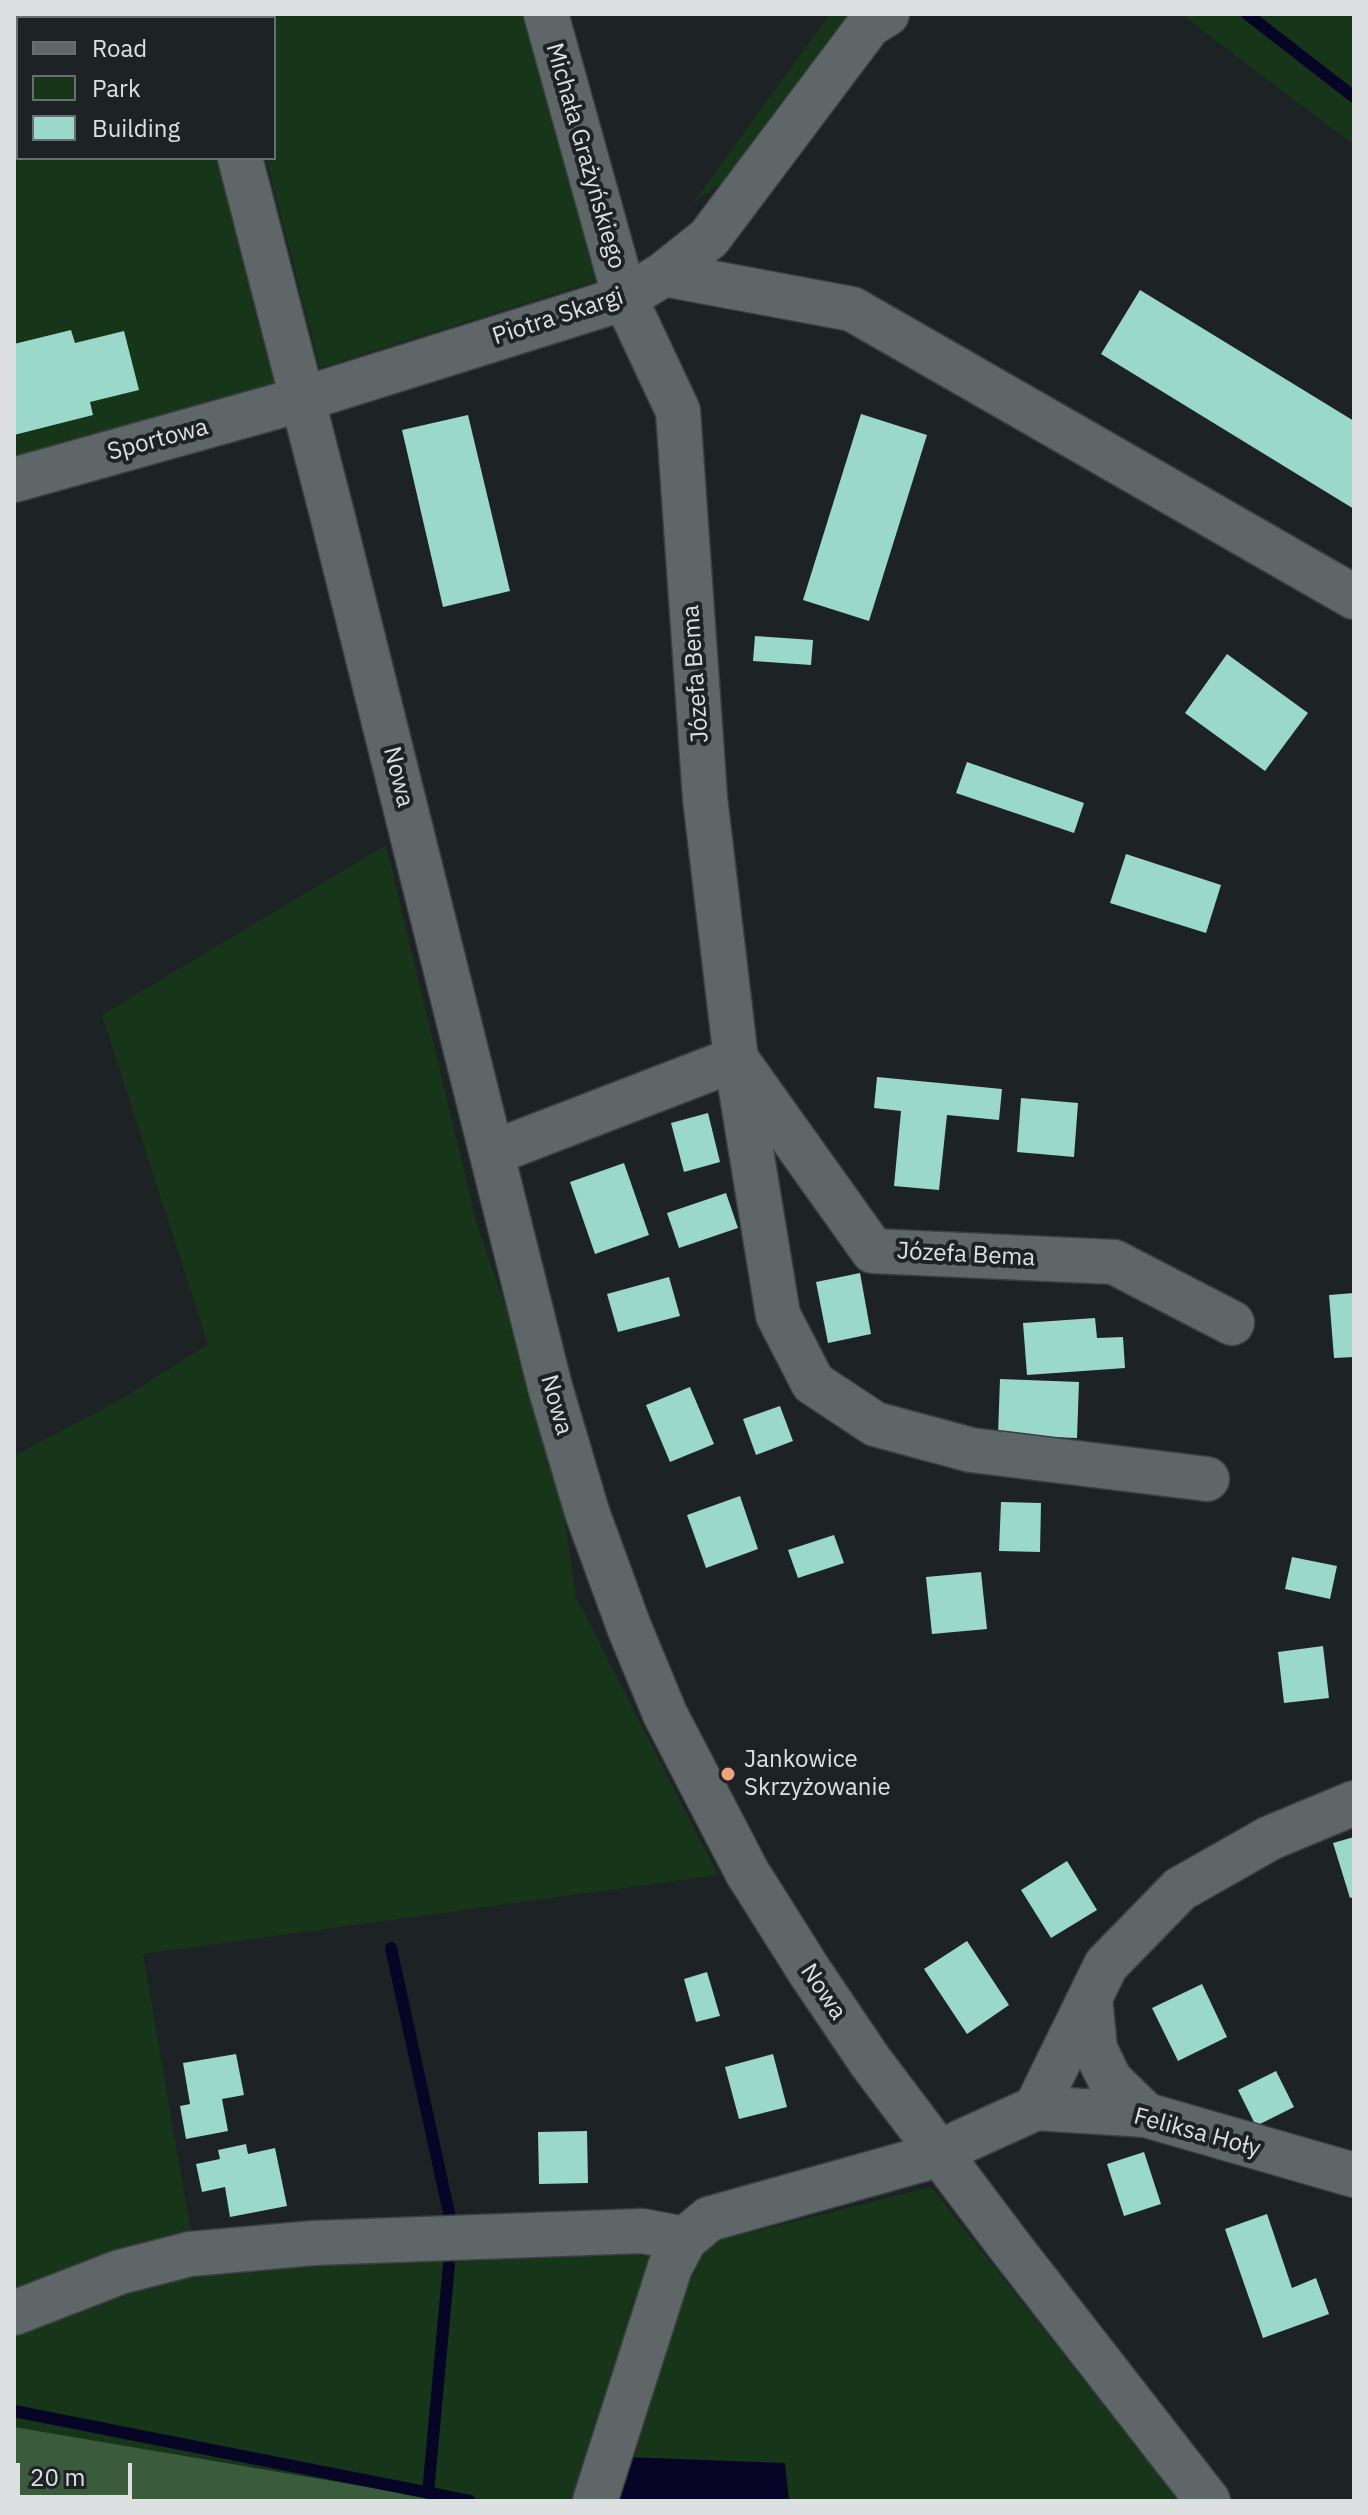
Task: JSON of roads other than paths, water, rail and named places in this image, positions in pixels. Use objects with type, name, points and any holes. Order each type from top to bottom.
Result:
[{"type":"street","name":"Michała Grażyńskiego","points":[[546,14],[625,298]]},
{"type":"street","name":"Piotra Skargi","points":[[303,399],[625,298],[664,274],[709,238],[869,25],[887,14]]},
{"type":"street","name":"Nowa","points":[[241,160],[550,1387],[587,1512],[629,1627],[665,1714],[708,1802],[754,1885],[870,2061],[1208,2501]]},
{"type":"street","points":[[664,274],[852,309],[1354,597]]},
{"type":"street","name":"Józefa Bema","points":[[625,298],[678,411],[705,798],[736,1059],[778,1315],[813,1383],[875,1424],[971,1450],[1207,1479]]},
{"type":"street","name":"Sportowa","points":[[14,480],[303,399]]},
{"type":"street","name":"Józefa Bema","points":[[736,1059],[873,1251],[1114,1262],[1232,1323]]},
{"type":"street","points":[[492,1153],[736,1059]]},
{"type":"street","points":[[595,2501],[670,2267],[685,2239],[709,2219],[941,2154],[1036,2108],[1106,1965],[1180,1889],[1270,1838],[1354,1803]]},
{"type":"street","points":[[1090,1998],[1095,2049],[1110,2080],[1146,2115]]},
{"type":"street","name":"Feliksa Hoły","points":[[1036,2108],[1146,2115],[1351,2182]]},
{"type":"street","points":[[14,2313],[120,2272],[190,2254],[314,2243],[642,2231],[685,2239]]},
{"type":"water","points":[[625,2457],[785,2463],[789,2501],[614,2501]]},
{"type":"waterway","points":[[1247,14],[1354,97]]},
{"type":"waterway","points":[[391,1948],[449,2213]]},
{"type":"waterway","points":[[428,2493],[449,2264]]},
{"type":"waterway","points":[[14,2411],[470,2501]]},
{"type":"place","name":"Jankowice Skrzyżowanie","points":[[728,1774]]}]
